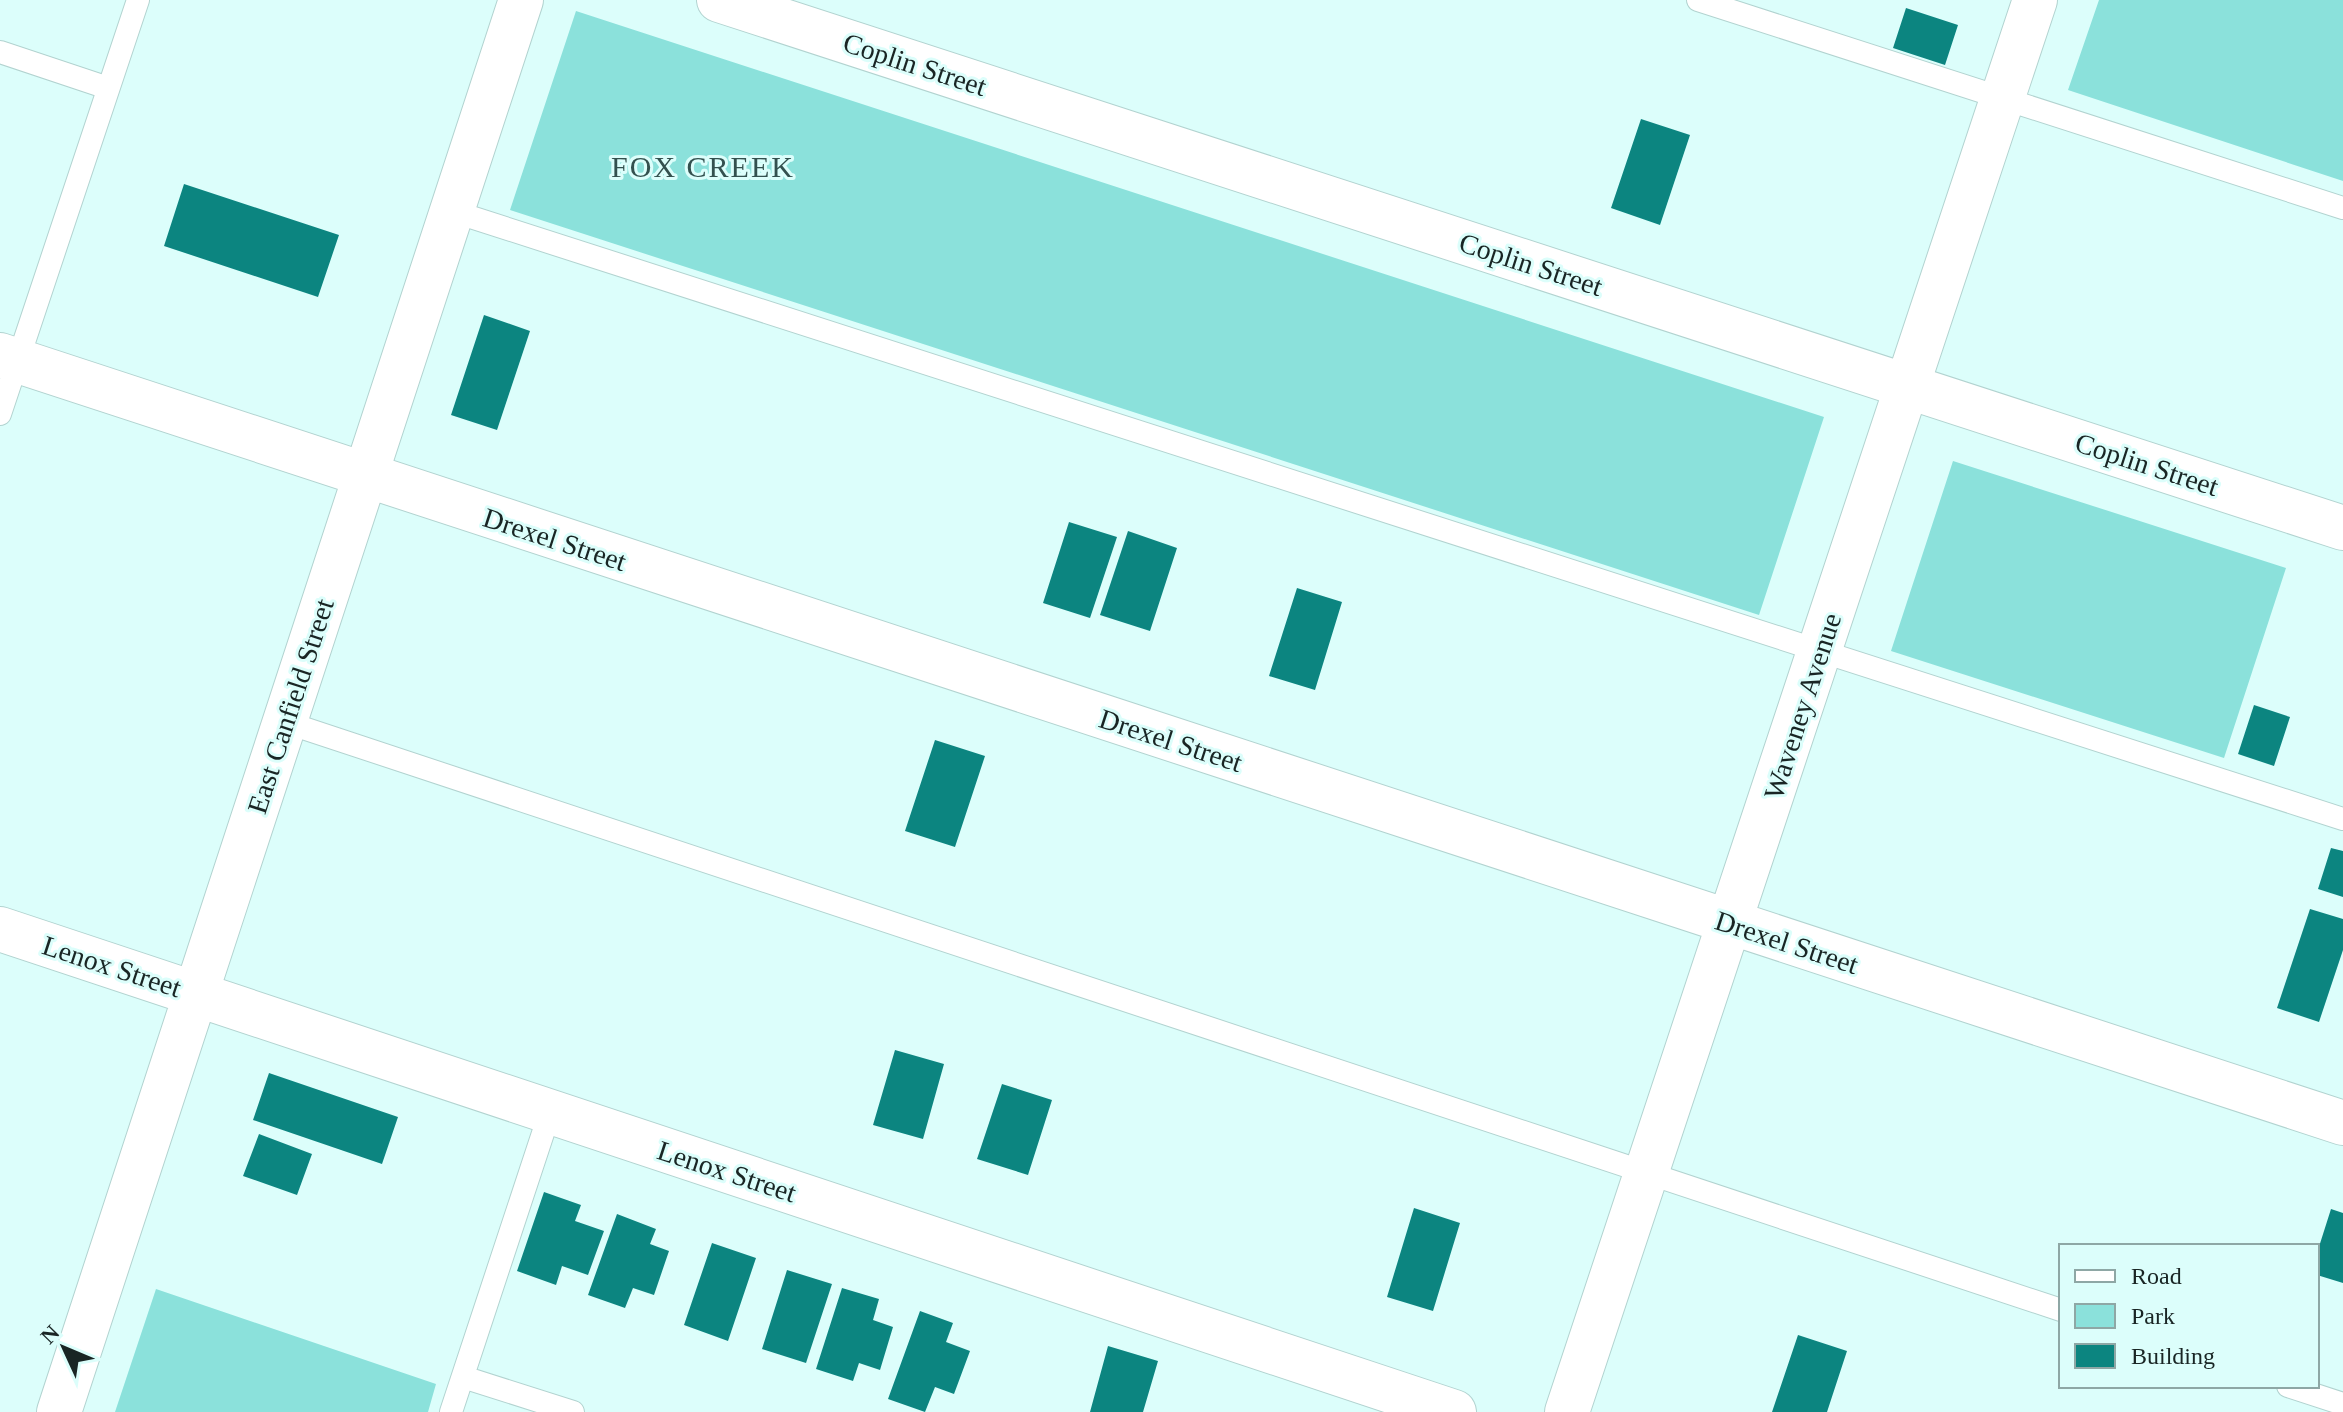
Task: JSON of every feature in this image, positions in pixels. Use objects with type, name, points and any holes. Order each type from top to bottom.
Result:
[{"type":"street","name":"East Canfield Street","points":[[59,1412],[521,0]]},
{"type":"street","name":"Coplin Street","points":[[719,0],[2343,528]]},
{"type":"street","name":"Waveney Avenue","points":[[1567,1412],[2035,0]]},
{"type":"street","name":"Drexel Street","points":[[9,358],[2343,1123]]},
{"type":"street","name":"Lenox Street","points":[[0,929],[1454,1412]]},
{"type":"lane","points":[[0,414],[9,358],[138,0]]},
{"type":"lane","points":[[1698,0],[2343,208]]},
{"type":"lane","points":[[0,52],[108,88]]},
{"type":"lane","points":[[452,211],[2343,819]]},
{"type":"lane","points":[[285,722],[2059,1309]]},
{"type":"lane","points":[[451,1412],[550,1112]]},
{"type":"lane","points":[[463,1377],[573,1412]]},
{"type":"lane","points":[[2294,1388],[2343,1404]]},
{"type":"green space","points":[[2099,0],[2343,0],[2343,181],[2068,90]]},
{"type":"green space","points":[[576,11],[1824,417],[1759,615],[510,210]]},
{"type":"green space","points":[[1953,461],[2286,568],[2224,758],[1891,651]]},
{"type":"green space","points":[[156,1289],[436,1384],[428,1412],[115,1412]]},
{"type":"building","points":[[1906,8],[1958,25],[1945,65],[1893,48]]},
{"type":"building","points":[[1641,119],[1690,135],[1660,225],[1611,208]]},
{"type":"building","points":[[184,184],[339,235],[318,297],[164,246]]},
{"type":"building","points":[[484,315],[530,331],[497,430],[451,415]]},
{"type":"building","points":[[1069,522],[1117,537],[1090,618],[1043,603]]},
{"type":"building","points":[[1128,531],[1177,548],[1150,631],[1100,615]]},
{"type":"building","points":[[1297,588],[1342,602],[1315,690],[1269,676]]},
{"type":"building","points":[[2254,705],[2290,717],[2274,766],[2238,754]]},
{"type":"building","points":[[935,740],[985,756],[955,847],[905,831]]},
{"type":"building","points":[[2331,848],[2343,851],[2343,897],[2318,889]]},
{"type":"building","points":[[2310,909],[2343,919],[2343,950],[2319,1022],[2277,1008]]},
{"type":"building","points":[[895,1050],[944,1064],[923,1139],[873,1125]]},
{"type":"building","points":[[269,1073],[398,1117],[382,1164],[253,1120]]},
{"type":"building","points":[[1002,1084],[1052,1100],[1028,1175],[977,1159]]},
{"type":"building","points":[[259,1134],[312,1154],[297,1195],[243,1176]]},
{"type":"building","points":[[544,1192],[581,1205],[575,1221],[604,1231],[588,1275],[562,1266],[556,1285],[517,1271]]},
{"type":"building","points":[[1414,1208],[1460,1223],[1433,1311],[1387,1297]]},
{"type":"building","points":[[2331,1209],[2343,1213],[2343,1283],[2319,1276],[2319,1247]]},
{"type":"building","points":[[617,1214],[656,1229],[650,1244],[669,1251],[654,1295],[633,1288],[625,1308],[588,1295]]},
{"type":"building","points":[[712,1243],[756,1258],[728,1341],[684,1325]]},
{"type":"building","points":[[787,1270],[832,1284],[806,1363],[762,1349]]},
{"type":"building","points":[[842,1288],[879,1299],[873,1320],[893,1327],[880,1370],[859,1363],[853,1381],[816,1369]]},
{"type":"building","points":[[920,1311],[953,1323],[946,1342],[970,1351],[954,1394],[935,1387],[925,1412],[888,1399]]},
{"type":"building","points":[[1798,1335],[1847,1351],[1827,1412],[1772,1412]]},
{"type":"building","points":[[1108,1346],[1158,1361],[1143,1412],[1090,1412]]},
{"type":"district","name":"FOX CREEK","points":[[703,167]]}]
